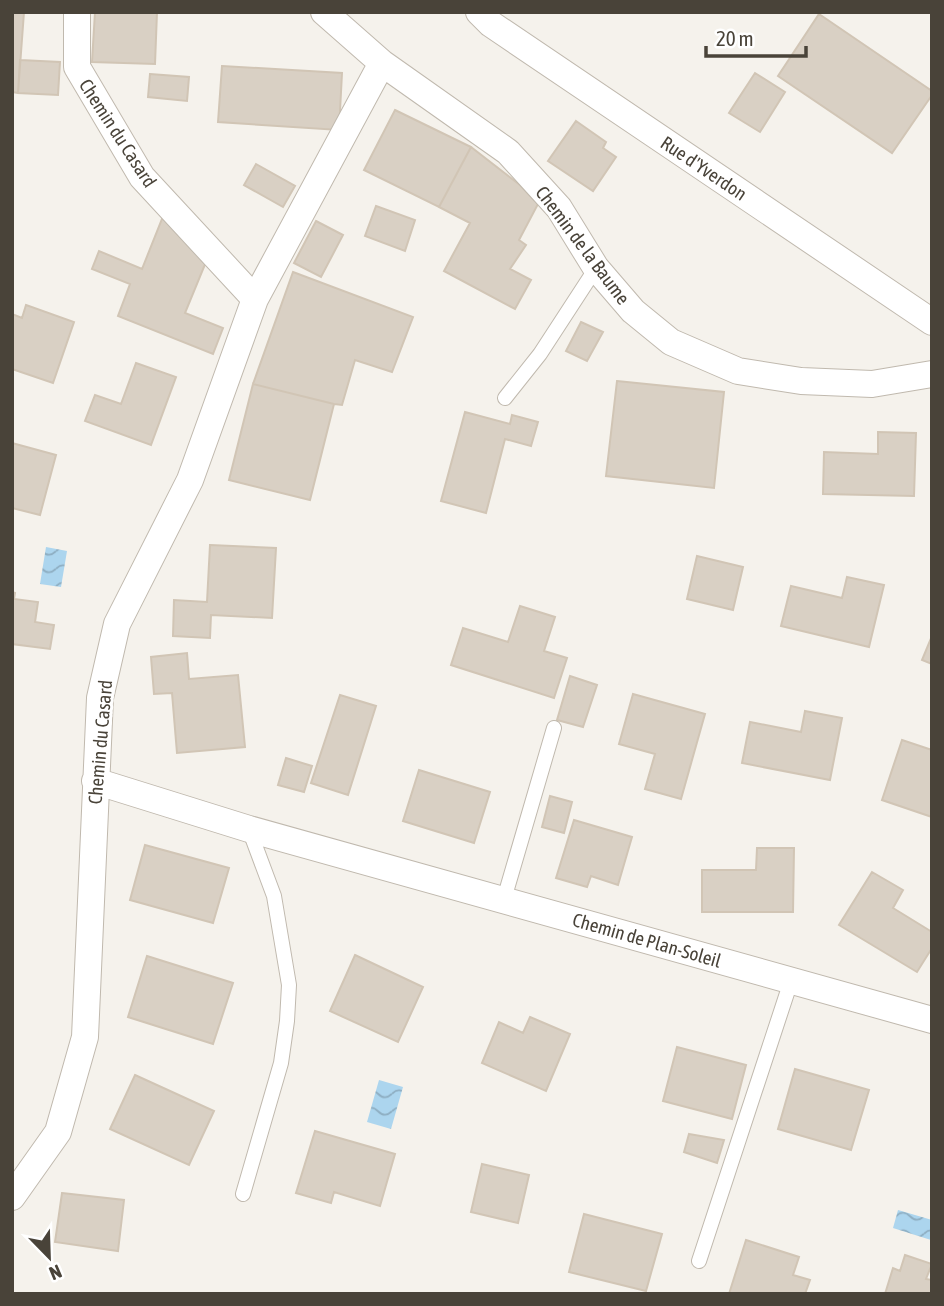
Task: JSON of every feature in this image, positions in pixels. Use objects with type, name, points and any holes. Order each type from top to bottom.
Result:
[{"type":"street","name":"Chemin du Casard","points":[[77,12],[77,67],[142,177],[255,299]]},
{"type":"street","points":[[324,12],[382,63]]},
{"type":"street","name":"Rue d'Yverdon","points":[[479,12],[491,24],[932,322]]},
{"type":"street","name":"Chemin du Casard","points":[[12,1197],[58,1132],[85,1037],[100,698],[117,624],[190,480],[255,299],[382,63]]},
{"type":"street","name":"Chemin de la Baume","points":[[382,63],[508,152],[559,208],[596,268],[633,311],[671,342],[738,371],[801,381],[872,384],[932,374]]},
{"type":"street","name":"Chemin de Plan-Soleil","points":[[95,781],[249,829],[932,1020]]},
{"type":"lane","points":[[505,398],[541,354],[596,268]]},
{"type":"lane","points":[[504,899],[554,728]]},
{"type":"lane","points":[[243,1194],[281,1063],[289,985],[274,896],[249,829]]},
{"type":"lane","points":[[699,1261],[791,981]]},
{"type":"water","points":[[46,547],[67,551],[61,587],[40,584]]},
{"type":"water","points":[[379,1080],[403,1087],[391,1129],[367,1122]]},
{"type":"water","points":[[898,1210],[932,1220],[931,1240],[893,1228]]},
{"type":"building","points":[[12,12],[24,12],[18,93],[12,92]]},
{"type":"building","points":[[95,12],[157,12],[155,64],[92,62]]},
{"type":"building","points":[[819,14],[932,91],[932,95],[892,153],[778,76]]},
{"type":"building","points":[[20,60],[60,62],[58,95],[18,93]]},
{"type":"building","points":[[222,66],[342,73],[339,130],[218,122]]},
{"type":"building","points":[[755,73],[785,92],[760,132],[729,113]]},
{"type":"building","points":[[150,74],[189,77],[187,101],[148,97]]},
{"type":"building","points":[[395,110],[471,147],[439,207],[364,170]]},
{"type":"building","points":[[576,121],[606,142],[603,148],[616,157],[593,191],[548,161]]},
{"type":"building","points":[[471,147],[520,185],[538,204],[519,240],[526,245],[510,269],[531,280],[515,309],[444,271],[470,223],[439,207]]},
{"type":"building","points":[[256,164],[295,186],[283,207],[244,185]]},
{"type":"building","points":[[376,206],[415,220],[405,251],[365,236]]},
{"type":"building","points":[[164,214],[206,262],[185,313],[223,328],[213,354],[118,316],[130,284],[92,269],[99,251],[142,269]]},
{"type":"building","points":[[316,221],[343,235],[321,277],[294,263]]},
{"type":"building","points":[[293,272],[413,317],[392,372],[355,360],[342,405],[253,384]]},
{"type":"building","points":[[26,305],[74,322],[53,383],[12,369],[12,314],[22,318]]},
{"type":"building","points":[[581,322],[603,332],[587,361],[566,351]]},
{"type":"building","points":[[136,363],[176,377],[151,445],[85,421],[95,395],[121,404]]},
{"type":"building","points":[[617,381],[724,392],[714,488],[606,476]]},
{"type":"building","points":[[253,384],[334,404],[310,500],[229,480]]},
{"type":"building","points":[[465,412],[510,424],[512,415],[538,422],[531,446],[505,439],[486,513],[441,501]]},
{"type":"building","points":[[878,432],[916,433],[914,496],[823,494],[824,452],[878,454]]},
{"type":"building","points":[[12,443],[56,455],[40,515],[12,508]]},
{"type":"building","points":[[210,545],[276,548],[272,618],[211,615],[210,638],[173,636],[174,600],[207,602]]},
{"type":"building","points":[[697,556],[743,567],[733,610],[687,599]]},
{"type":"building","points":[[847,577],[884,585],[869,647],[781,626],[791,586],[842,598]]},
{"type":"building","points":[[12,592],[15,593],[14,599],[38,602],[35,622],[54,625],[50,649],[12,644]]},
{"type":"building","points":[[520,606],[555,617],[544,651],[567,658],[554,698],[451,665],[463,628],[508,642]]},
{"type":"building","points":[[932,636],[932,664],[922,660]]},
{"type":"building","points":[[187,653],[189,679],[238,675],[245,747],[177,753],[172,693],[154,694],[151,657]]},
{"type":"building","points":[[570,676],[597,685],[583,727],[557,720]]},
{"type":"building","points":[[633,694],[705,714],[681,799],[645,789],[655,754],[619,744]]},
{"type":"building","points":[[340,695],[376,706],[348,795],[311,783]]},
{"type":"building","points":[[805,711],[842,718],[830,780],[742,763],[750,722],[801,732]]},
{"type":"building","points":[[902,740],[932,750],[932,817],[882,800]]},
{"type":"building","points":[[286,758],[312,766],[304,792],[278,785]]},
{"type":"building","points":[[419,770],[490,792],[474,843],[403,821]]},
{"type":"building","points":[[550,796],[572,802],[564,833],[542,827]]},
{"type":"building","points":[[574,820],[632,837],[618,885],[591,876],[587,887],[556,878]]},
{"type":"building","points":[[145,845],[229,868],[213,923],[130,900]]},
{"type":"building","points":[[757,848],[794,848],[793,912],[702,912],[702,870],[756,870]]},
{"type":"building","points":[[872,872],[903,890],[893,908],[932,932],[932,948],[917,972],[839,925]]},
{"type":"building","points":[[355,955],[423,987],[398,1042],[330,1011]]},
{"type":"building","points":[[147,956],[233,983],[213,1044],[128,1017]]},
{"type":"building","points":[[530,1017],[570,1034],[546,1091],[482,1063],[499,1022],[523,1033]]},
{"type":"building","points":[[677,1047],[746,1065],[732,1119],[663,1101]]},
{"type":"building","points":[[795,1069],[869,1090],[851,1150],[778,1129]]},
{"type":"building","points":[[135,1075],[214,1111],[189,1165],[110,1129]]},
{"type":"building","points":[[315,1131],[395,1154],[380,1206],[334,1192],[331,1203],[296,1193]]},
{"type":"building","points":[[689,1134],[724,1140],[717,1163],[684,1152]]},
{"type":"building","points":[[482,1164],[529,1175],[518,1223],[471,1212]]},
{"type":"building","points":[[62,1193],[124,1200],[118,1251],[55,1242]]},
{"type":"building","points":[[584,1214],[662,1234],[646,1291],[569,1272]]},
{"type":"building","points":[[746,1240],[799,1257],[793,1275],[810,1280],[805,1294],[729,1294]]},
{"type":"building","points":[[905,1255],[932,1264],[926,1279],[932,1280],[932,1294],[885,1294],[893,1268],[900,1271]]}]
